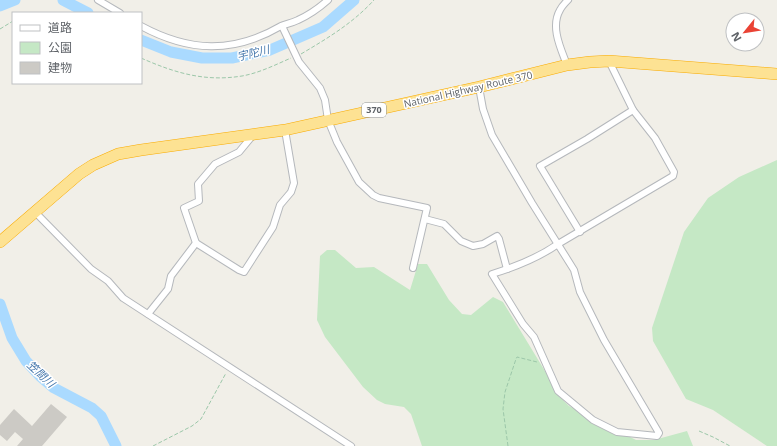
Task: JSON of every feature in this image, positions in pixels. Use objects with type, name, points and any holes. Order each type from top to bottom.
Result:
[{"type":"highway","name":"National Highway Route 370","points":[[0,242],[79,174],[93,165],[118,154],[255,133],[285,130],[479,87],[567,65],[590,62],[609,61],[777,74]]},
{"type":"street","points":[[98,0],[118,12]]},
{"type":"street","points":[[142,27],[159,36],[184,43],[225,46],[245,42],[273,32],[297,21],[328,0]]},
{"type":"street","points":[[567,65],[556,34],[556,23],[559,10],[568,0]]},
{"type":"street","points":[[282,27],[296,56],[320,88],[325,100],[328,120],[337,142],[359,182],[372,194],[379,198],[428,208],[413,268]]},
{"type":"street","points":[[479,87],[483,109],[492,136],[532,203],[558,244],[574,270],[580,292],[604,340],[659,433],[657,436],[616,432],[593,420],[558,391],[534,337],[523,324],[492,274],[546,252],[558,244],[673,176],[674,172],[655,138],[633,110],[609,61]]},
{"type":"street","points":[[580,232],[540,166],[633,110]]},
{"type":"street","points":[[255,133],[239,152],[215,164],[198,184],[199,201],[184,208],[196,243],[244,272],[273,227],[280,206],[291,192],[294,182],[285,130]]},
{"type":"street","points":[[35,212],[92,269],[108,281],[123,298],[351,446]]},
{"type":"street","points":[[425,218],[444,224],[461,241],[473,246],[483,244],[497,236],[507,269]]},
{"type":"street","points":[[148,314],[168,289],[171,276],[196,243]]},
{"type":"path","points":[[142,58],[171,71],[213,79],[243,76],[296,56],[330,37],[349,24],[374,0]]},
{"type":"path","points":[[0,29],[12,22]]},
{"type":"path","points":[[508,446],[503,409],[505,392],[516,359],[517,357],[546,363]]},
{"type":"path","points":[[153,446],[192,426],[201,419],[229,367]]},
{"type":"path","points":[[699,431],[730,446]]},
{"type":"green space","points":[[777,160],[777,446],[767,446],[713,410],[686,399],[653,341],[652,328],[684,232],[708,198],[739,177]]},
{"type":"green space","points":[[327,250],[335,250],[356,268],[374,267],[410,290],[418,264],[427,264],[449,300],[462,314],[471,315],[493,297],[503,302],[562,399],[569,406],[636,440],[654,440],[687,431],[693,446],[422,446],[411,414],[404,407],[385,404],[377,400],[363,387],[325,337],[317,320],[320,256]]},
{"type":"building","points":[[51,404],[67,417],[42,446],[17,446],[23,439],[15,432],[7,441],[0,435],[0,425],[14,409],[32,426]]},
{"type":"waterway","name":"宇陀川","points":[[0,6],[15,0]]},
{"type":"waterway","name":"宇陀川","points":[[63,0],[86,12]]},
{"type":"waterway","name":"宇陀川","points":[[142,40],[171,52],[202,58],[232,58],[270,50],[323,27],[354,0]]},
{"type":"waterway","name":"笠間川","points":[[0,304],[12,338],[26,361],[54,388],[92,408],[101,416],[116,446]]}]
